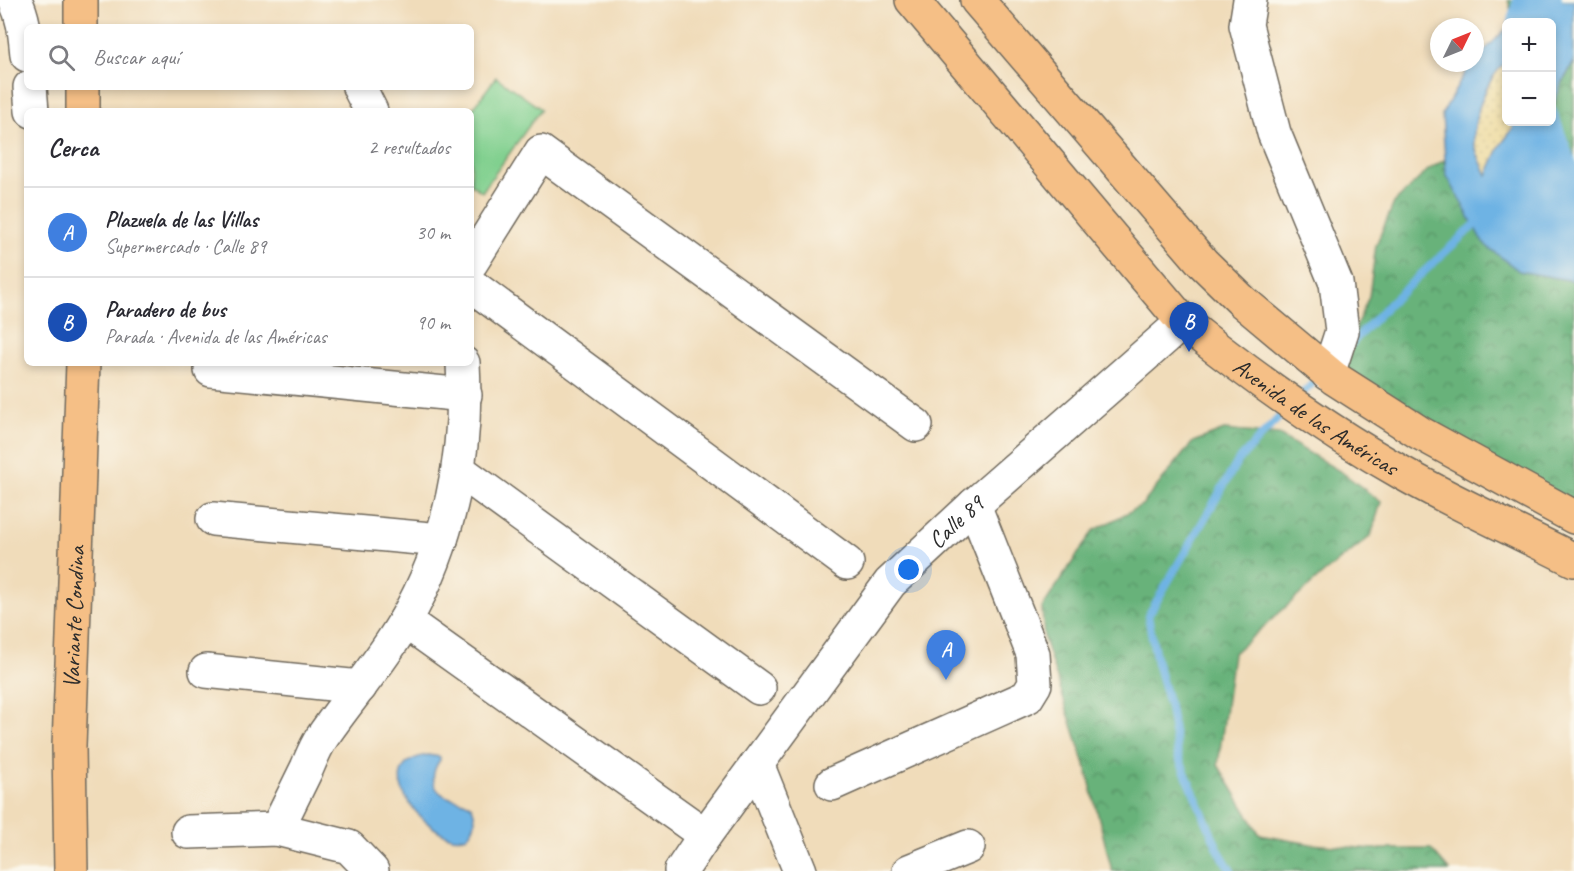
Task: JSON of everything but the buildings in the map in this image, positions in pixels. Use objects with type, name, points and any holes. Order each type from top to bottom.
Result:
[{"type":"main road","points":[[81,0],[81,24]]},
{"type":"main road","name":"Avenida de las Américas","points":[[912,0],[1183,322],[1227,358],[1306,413],[1403,473],[1574,560]]},
{"type":"main road","name":"Avenida de las Américas","points":[[977,0],[1203,264],[1242,301],[1328,374],[1420,433],[1574,517]]},
{"type":"main road","points":[[82,90],[83,108]]},
{"type":"main road","name":"Variante Condina","points":[[71,871],[69,746],[83,366]]},
{"type":"street","points":[[15,0],[24,25]]},
{"type":"street","points":[[1250,0],[1246,25],[1274,133],[1336,283],[1342,331],[1328,374]]},
{"type":"street","points":[[30,90],[32,108]]},
{"type":"street","points":[[360,90],[370,108]]},
{"type":"street","points":[[474,258],[541,152],[916,425]]},
{"type":"street","points":[[474,287],[847,563]]},
{"type":"street","name":"Calle 89","points":[[681,871],[890,583],[974,505],[1183,322]]},
{"type":"street","points":[[211,370],[464,379],[459,470],[441,540],[405,621],[320,741],[277,829]]},
{"type":"street","points":[[459,470],[759,688]]},
{"type":"street","points":[[832,784],[1027,697],[1035,684],[1033,654],[974,505]]},
{"type":"street","points":[[213,519],[441,540]]},
{"type":"street","points":[[405,621],[705,836]]},
{"type":"street","points":[[206,671],[360,687]]},
{"type":"street","points":[[757,764],[800,871]]},
{"type":"street","points":[[188,832],[277,829],[349,848],[372,871]]},
{"type":"street","points":[[909,871],[968,847]]},
{"type":"green space","points":[[1508,0],[1540,0],[1519,18],[1513,18]]},
{"type":"green space","points":[[1574,62],[1574,187],[1557,179],[1540,135],[1544,126],[1556,126],[1556,98]]},
{"type":"green space","points":[[496,77],[541,109],[482,192],[474,186],[473,108]]},
{"type":"green space","points":[[1444,160],[1446,174],[1519,271],[1574,281],[1574,517],[1334,378],[1369,296],[1376,245],[1394,203],[1428,170]]},
{"type":"green space","points":[[1224,430],[1279,435],[1343,473],[1381,502],[1371,536],[1324,573],[1233,654],[1218,765],[1260,835],[1311,844],[1373,849],[1431,849],[1450,871],[1112,871],[1087,771],[1044,639],[1042,608],[1093,531],[1142,505],[1193,442]]},
{"type":"sand","points":[[1502,66],[1502,126],[1515,126],[1500,146],[1487,176],[1474,144],[1474,131],[1483,98]]},
{"type":"water","points":[[1540,0],[1574,0],[1574,62],[1556,98],[1556,18],[1518,18]]},
{"type":"water","points":[[1502,33],[1502,66],[1493,77],[1482,98],[1474,131],[1475,148],[1487,175],[1500,146],[1515,126],[1544,126],[1540,135],[1557,179],[1574,187],[1574,281],[1519,271],[1483,243],[1446,174],[1442,114],[1466,72],[1484,72],[1484,51]]},
{"type":"water","points":[[428,755],[440,757],[435,770],[434,784],[440,793],[472,806],[475,823],[466,837],[452,837],[439,831],[426,822],[405,796],[401,783],[402,770],[410,761]]},
{"type":"waterway","points":[[1532,18],[1538,0]]},
{"type":"waterway","points":[[1537,126],[1557,179],[1574,200]]},
{"type":"waterway","points":[[1351,344],[1391,302],[1482,218]]},
{"type":"waterway","points":[[1296,400],[1321,375]]},
{"type":"waterway","points":[[1231,871],[1219,851],[1178,756],[1170,708],[1157,663],[1148,616],[1238,461],[1287,409]]},
{"type":"place","name":"Paradero de bus","points":[[1189,352]]},
{"type":"place","name":"Plazuela de las Villas","points":[[946,680]]}]
